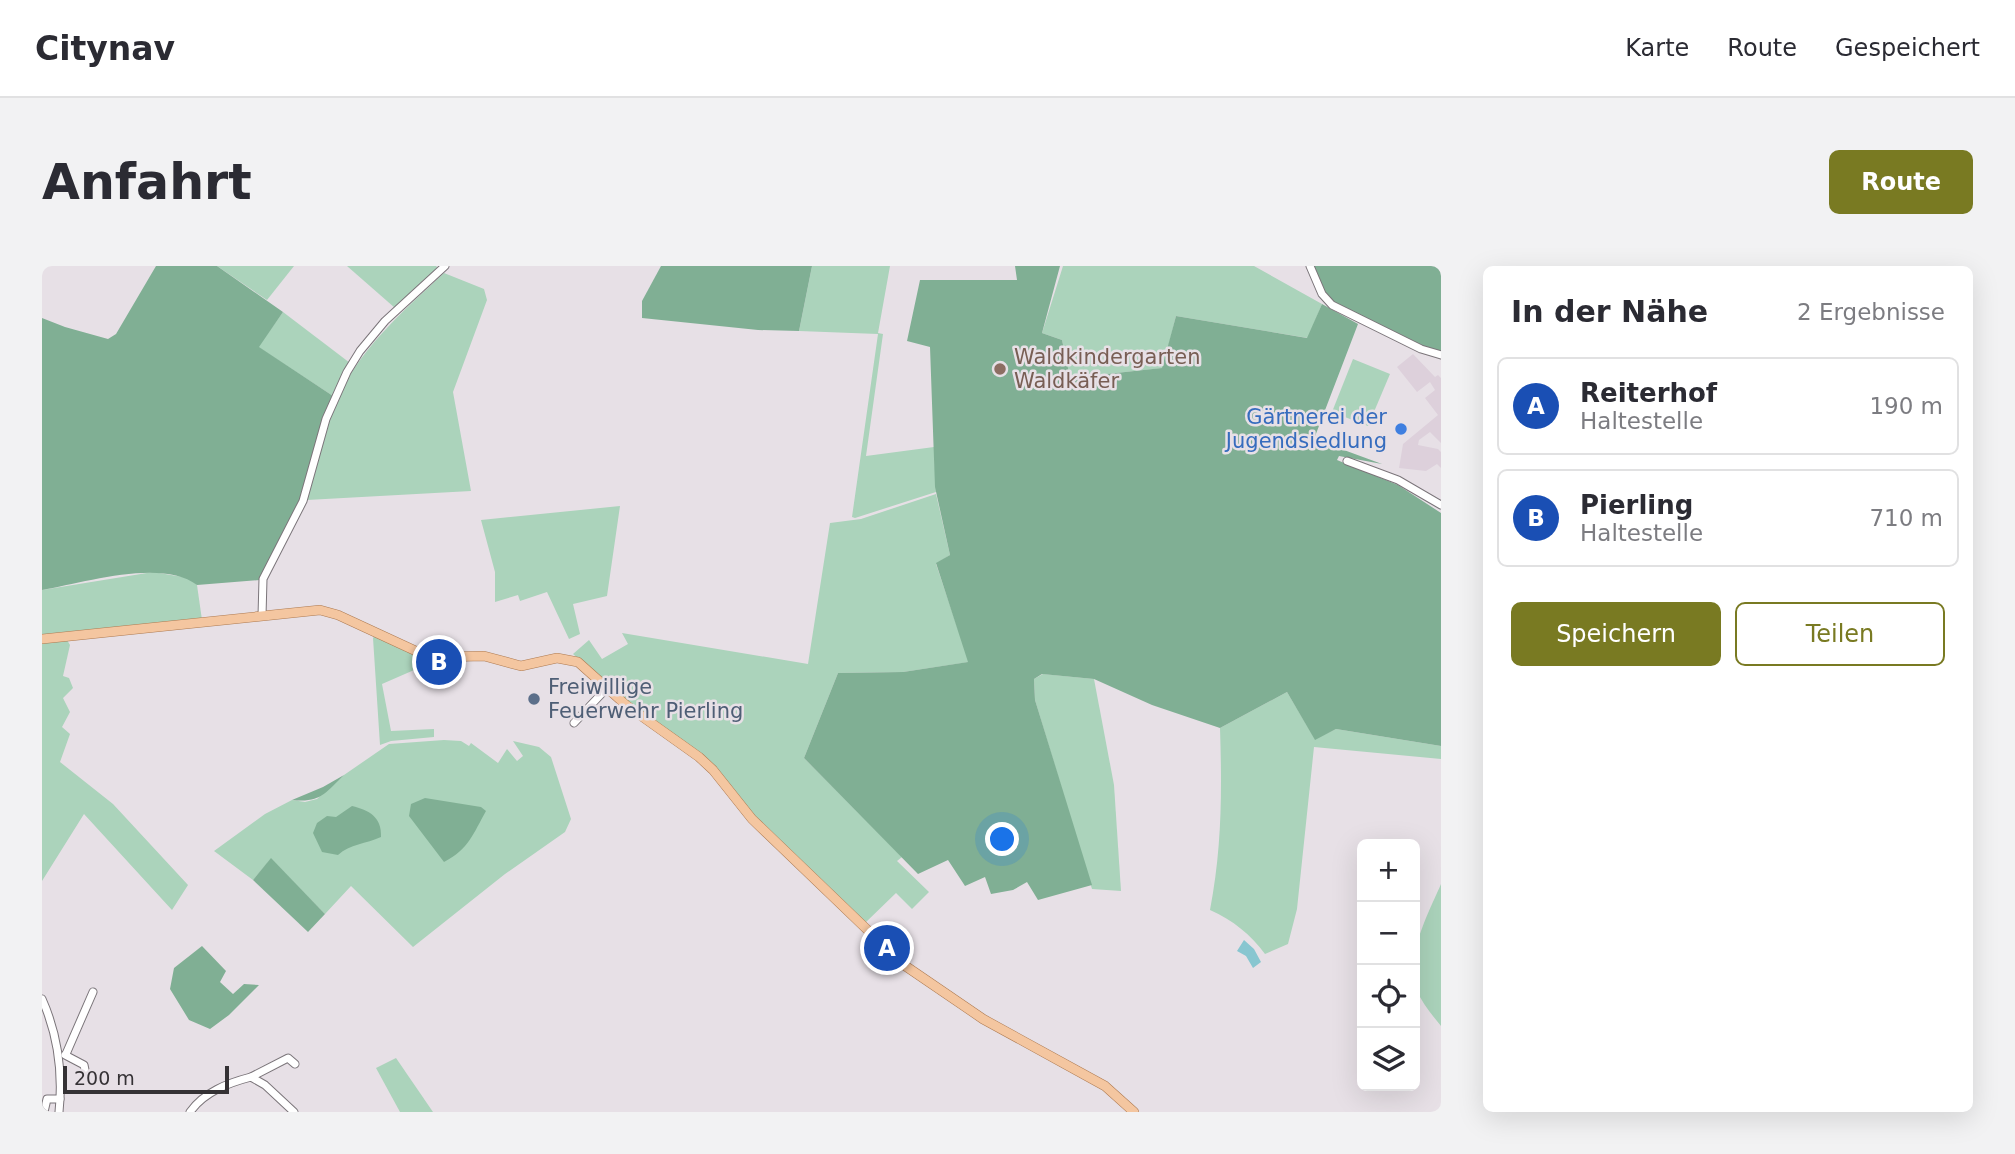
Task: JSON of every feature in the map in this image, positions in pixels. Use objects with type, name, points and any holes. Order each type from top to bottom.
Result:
[{"type":"main road","points":[[42,639],[310,610],[329,612],[418,652],[440,657],[484,656],[521,666],[568,658],[583,666],[606,689],[699,757],[713,770],[752,819],[904,965],[983,1019],[1105,1086],[1134,1112]]},
{"type":"street","points":[[262,616],[263,579],[303,501],[326,419],[343,379],[360,351],[385,321],[445,266]]},
{"type":"street","points":[[1310,266],[1322,294],[1332,305],[1411,345],[1441,355]]},
{"type":"street","points":[[1347,461],[1398,480],[1441,505]]},
{"type":"street","points":[[575,723],[606,689]]},
{"type":"street","points":[[62,1056],[93,992]]},
{"type":"street","points":[[42,999],[62,1056],[59,1112]]},
{"type":"street","points":[[62,1056],[84,1065],[85,1070]]},
{"type":"street","points":[[190,1112],[197,1102],[234,1081],[251,1077],[288,1058],[295,1064]]},
{"type":"street","points":[[251,1077],[265,1085],[294,1112]]},
{"type":"street","points":[[44,1112],[47,1099],[60,1099]]},
{"type":"shaded area","points":[[1413,354],[1435,377],[1438,375],[1441,378],[1441,443],[1430,432],[1419,440],[1418,445],[1441,452],[1441,468],[1437,464],[1426,471],[1399,468],[1403,444],[1438,415],[1425,398],[1435,390],[1430,382],[1417,392],[1397,367]]},
{"type":"green space","points":[[156,266],[217,266],[283,312],[259,347],[333,396],[305,490],[260,580],[197,585],[182,577],[164,573],[143,573],[100,578],[42,590],[42,318],[108,339],[116,334]]},
{"type":"green space","points":[[217,266],[294,266],[267,300]]},
{"type":"green space","points":[[347,266],[436,266],[438,268],[395,308]]},
{"type":"green space","points":[[661,266],[812,266],[799,331],[758,330],[642,318],[642,301]]},
{"type":"green space","points":[[812,266],[890,266],[878,333],[883,334],[866,456],[934,447],[936,492],[852,517],[878,334],[799,331]]},
{"type":"green space","points":[[1015,266],[1060,266],[1042,333],[1062,340],[1070,378],[1162,368],[1176,316],[1307,338],[1322,304],[1358,324],[1314,439],[1382,464],[1339,456],[1337,460],[1398,485],[1441,513],[1441,746],[1336,729],[1315,740],[1287,692],[1220,728],[1152,705],[1094,679],[1042,674],[1034,679],[1035,700],[1092,885],[1038,900],[1027,882],[1013,890],[991,894],[985,877],[965,886],[948,860],[918,874],[804,758],[838,673],[903,672],[968,662],[936,563],[950,555],[935,487],[930,347],[907,341],[920,280],[1017,280]]},
{"type":"green space","points":[[1063,266],[1254,266],[1322,304],[1308,338],[1176,316],[1163,368],[1069,378],[1062,340],[1042,333]]},
{"type":"green space","points":[[1313,266],[1441,266],[1441,353],[1421,346],[1334,303],[1325,292]]},
{"type":"green space","points":[[444,273],[484,289],[487,300],[453,392],[471,491],[307,500],[325,428],[344,385],[382,333]]},
{"type":"green space","points":[[283,312],[350,363],[333,396],[258,347]]},
{"type":"green space","points":[[1353,359],[1390,374],[1368,426],[1332,412]]},
{"type":"green space","points":[[936,494],[950,555],[936,564],[969,662],[903,672],[838,673],[804,758],[902,857],[897,861],[929,892],[912,909],[896,893],[864,924],[754,817],[714,767],[627,703],[573,654],[589,640],[602,659],[628,644],[622,633],[808,664],[830,523],[861,519]]},
{"type":"green space","points":[[620,506],[607,596],[573,604],[580,634],[569,639],[547,592],[520,601],[518,595],[495,602],[495,572],[481,520]]},
{"type":"green space","points":[[153,572],[189,578],[197,585],[202,620],[42,637],[42,590]]},
{"type":"green space","points":[[375,635],[425,657],[420,662],[421,667],[382,684],[391,731],[434,729],[434,737],[391,741],[380,745],[373,638]]},
{"type":"green space","points":[[67,640],[70,645],[63,676],[69,678],[73,688],[63,698],[70,712],[62,727],[70,734],[60,762],[113,804],[188,885],[172,910],[84,814],[42,881],[42,643]]},
{"type":"green space","points":[[1043,674],[1094,679],[1114,785],[1121,891],[1092,889],[1035,700],[1034,679]]},
{"type":"green space","points":[[1287,692],[1315,739],[1336,729],[1441,746],[1441,759],[1314,747],[1297,909],[1288,944],[1265,954],[1241,929],[1210,910],[1220,819],[1220,728]]},
{"type":"green space","points":[[461,741],[469,746],[471,743],[498,763],[507,749],[517,761],[523,756],[513,741],[539,747],[551,757],[571,819],[565,832],[505,874],[413,947],[351,886],[325,914],[271,859],[253,880],[214,851],[265,814],[292,800],[305,802],[317,799],[344,775],[389,744]]},
{"type":"green space","points":[[344,775],[327,792],[316,798],[292,800],[323,787]]},
{"type":"green space","points":[[425,798],[481,807],[486,811],[465,846],[444,862],[409,816],[411,804]]},
{"type":"green space","points":[[352,806],[377,819],[381,837],[353,846],[338,855],[322,852],[313,833],[317,823],[327,816],[336,817]]},
{"type":"green space","points":[[271,858],[325,914],[308,932],[253,880]]},
{"type":"green space","points":[[1441,884],[1441,1026],[1420,997],[1420,935]]},
{"type":"green space","points":[[202,946],[226,971],[220,982],[233,994],[244,984],[259,985],[229,1015],[210,1029],[189,1020],[170,989],[174,968]]},
{"type":"green space","points":[[396,1058],[433,1112],[400,1112],[376,1068]]},
{"type":"water","points":[[1244,940],[1254,949],[1261,962],[1253,968],[1246,956],[1237,951]]},
{"type":"place","name":"Waldkindergarten Waldkäfer","points":[[1000,369]]},
{"type":"place","name":"Gärtnerei der Jugendsiedlung","points":[[1401,429]]},
{"type":"place","name":"Pierling","points":[[439,662]]},
{"type":"place","name":"Freiwillige Feuerwehr Pierling","points":[[534,699]]},
{"type":"place","name":"Reiterhof","points":[[887,948]]}]
